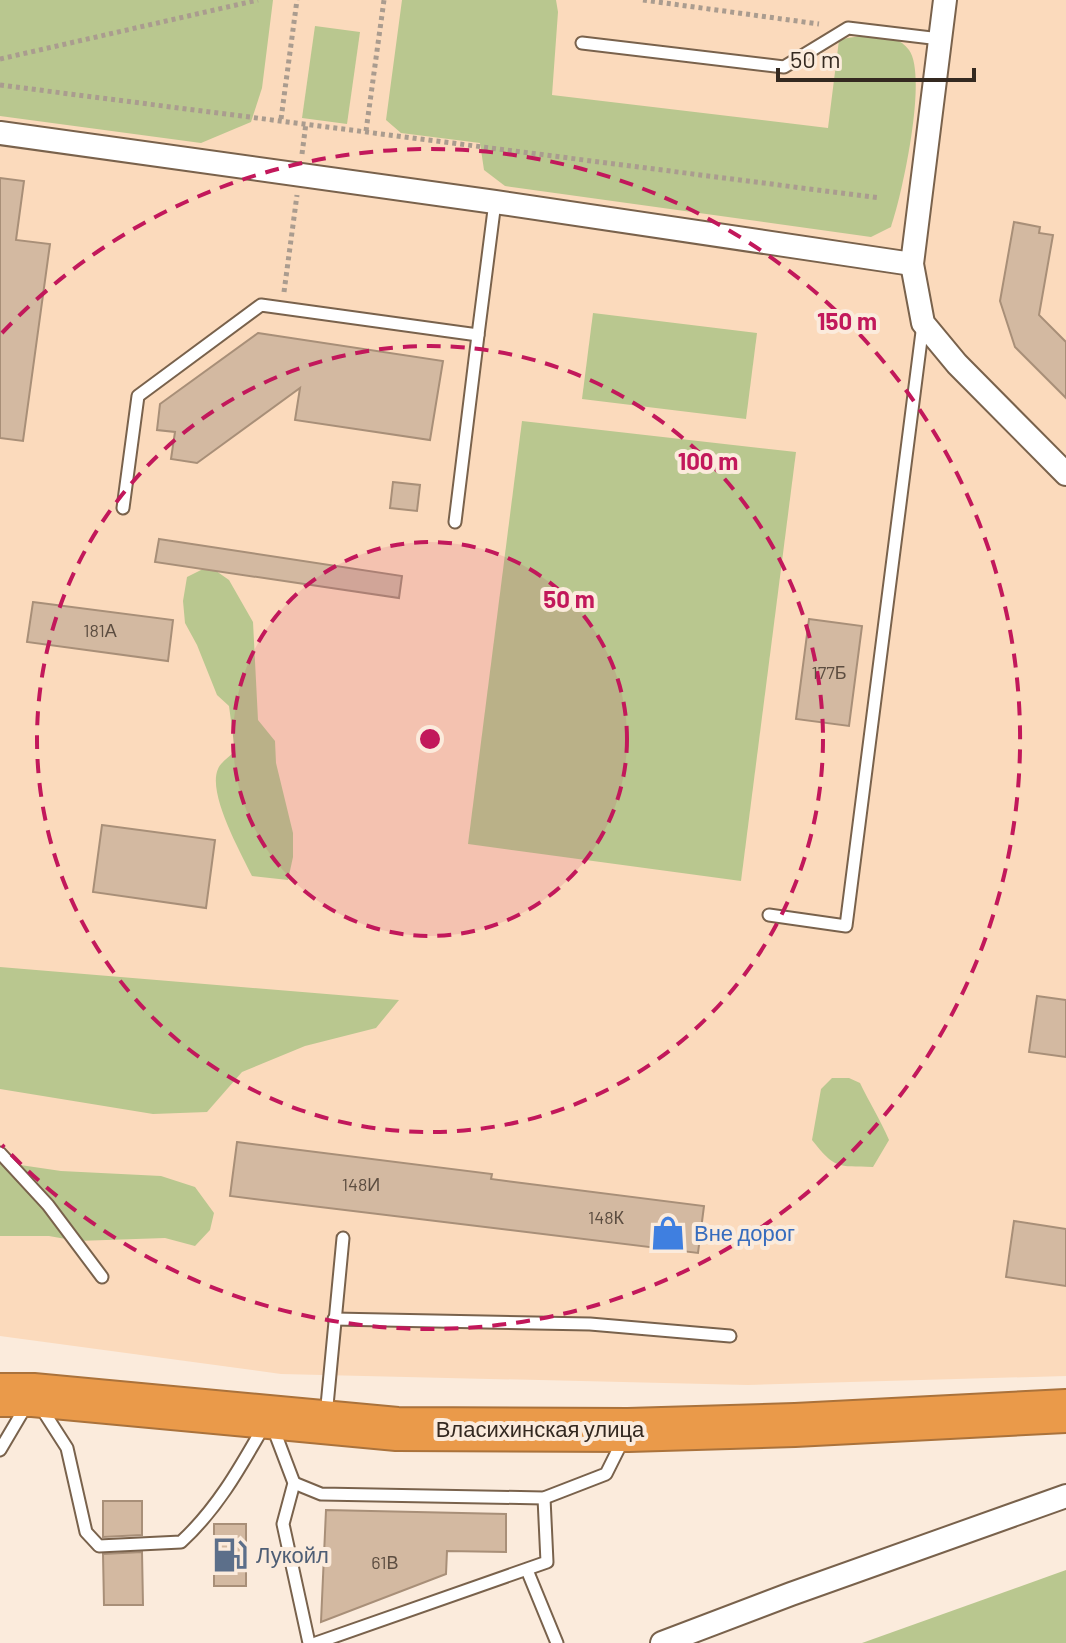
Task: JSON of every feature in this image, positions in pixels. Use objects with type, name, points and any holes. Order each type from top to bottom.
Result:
[{"type":"highway","name":"Власихинская улица","points":[[12,1393],[397,1429],[628,1430],[1066,1411]]},
{"type":"street","points":[[945,0],[912,264],[923,323],[957,364],[1066,474]]},
{"type":"street","points":[[0,133],[912,264]]},
{"type":"street","points":[[662,1643],[1066,1496]]},
{"type":"lane","points":[[582,43],[784,67],[848,28],[940,39]]},
{"type":"lane","points":[[455,522],[495,202]]},
{"type":"lane","points":[[123,508],[138,396],[261,305],[478,335]]},
{"type":"lane","points":[[769,915],[846,926],[923,323]]},
{"type":"lane","points":[[0,1153],[48,1205],[102,1277]]},
{"type":"lane","points":[[325,1422],[343,1238]]},
{"type":"lane","points":[[334,1319],[590,1324],[730,1336]]},
{"type":"lane","points":[[12,1393],[67,1448],[86,1532],[99,1546],[181,1542],[198,1526],[233,1481],[268,1417]]},
{"type":"lane","points":[[0,1450],[12,1393]]},
{"type":"lane","points":[[268,1417],[294,1483],[283,1524],[309,1643]]},
{"type":"lane","points":[[294,1483],[321,1494],[544,1498],[606,1474],[628,1430]]},
{"type":"lane","points":[[316,1643],[547,1562],[544,1498]]},
{"type":"lane","points":[[527,1570],[557,1643]]},
{"type":"path","points":[[0,59],[258,0]]},
{"type":"path","points":[[281,119],[297,0]]},
{"type":"path","points":[[366,131],[384,0]]},
{"type":"path","points":[[643,0],[848,28]]},
{"type":"path","points":[[0,85],[880,198]]},
{"type":"path","points":[[281,308],[306,123]]},
{"type":"shaded area","points":[[0,0],[1066,0],[1066,1376],[748,1385],[281,1374],[0,1336]]},
{"type":"green space","points":[[0,0],[273,0],[262,88],[251,122],[201,143],[0,116]]},
{"type":"green space","points":[[402,0],[556,0],[558,12],[552,95],[828,128],[839,40],[867,36],[895,39],[909,50],[916,84],[907,164],[891,227],[871,237],[505,186],[484,170],[480,143],[401,133],[386,120]]},
{"type":"green space","points":[[315,26],[360,32],[347,124],[302,118]]},
{"type":"green space","points":[[593,313],[757,333],[746,419],[582,399]]},
{"type":"green space","points":[[522,421],[796,452],[741,881],[468,844]]},
{"type":"green space","points":[[209,566],[229,580],[253,622],[258,720],[275,741],[276,763],[293,833],[293,857],[288,880],[252,876],[227,823],[217,793],[218,769],[235,751],[229,706],[217,695],[185,623],[183,601],[187,577]]},
{"type":"green space","points":[[0,967],[399,1000],[376,1028],[305,1046],[242,1072],[207,1112],[153,1114],[0,1089]]},
{"type":"green space","points":[[832,1078],[849,1078],[860,1083],[886,1132],[889,1140],[873,1167],[838,1164],[812,1140],[821,1089]]},
{"type":"green space","points":[[0,1162],[61,1171],[161,1176],[195,1187],[214,1213],[210,1230],[195,1246],[165,1238],[77,1241],[49,1236],[0,1236]]},
{"type":"green space","points":[[1066,1570],[1066,1643],[862,1643]]},
{"type":"building","points":[[0,178],[24,181],[16,240],[50,244],[23,441],[0,438]]},
{"type":"building","points":[[1014,222],[1040,227],[1039,233],[1053,235],[1039,315],[1066,342],[1066,398],[1015,347],[1000,301]]},
{"type":"building","points":[[258,333],[443,361],[430,440],[295,420],[300,388],[197,463],[171,459],[175,432],[157,430],[160,404]]},
{"type":"building","points":[[393,482],[420,485],[417,511],[390,508]]},
{"type":"building","points":[[159,539],[402,576],[399,598],[155,562]]},
{"type":"building","points":[[33,602],[173,620],[168,661],[27,642]]},
{"type":"building","points":[[809,619],[862,626],[849,726],[796,719]]},
{"type":"building","points":[[102,825],[215,840],[206,908],[93,892]]},
{"type":"building","points":[[1037,996],[1066,1000],[1066,1057],[1029,1052]]},
{"type":"building","points":[[237,1142],[492,1174],[491,1179],[704,1206],[698,1253],[230,1196]]},
{"type":"building","points":[[1014,1221],[1066,1229],[1066,1286],[1006,1277]]},
{"type":"building","points":[[103,1501],[142,1501],[142,1535],[103,1537]]},
{"type":"building","points":[[326,1510],[506,1514],[506,1552],[447,1551],[446,1574],[321,1622]]},
{"type":"building","name":"Лукойл","points":[[214,1524],[246,1524],[246,1586],[214,1586]]},
{"type":"building","points":[[142,1552],[143,1605],[104,1605],[103,1554]]},
{"type":"place","name":"Вне дорог","points":[[668,1233]]},
{"type":"place","name":"Лукойл","points":[[230,1555]]}]
